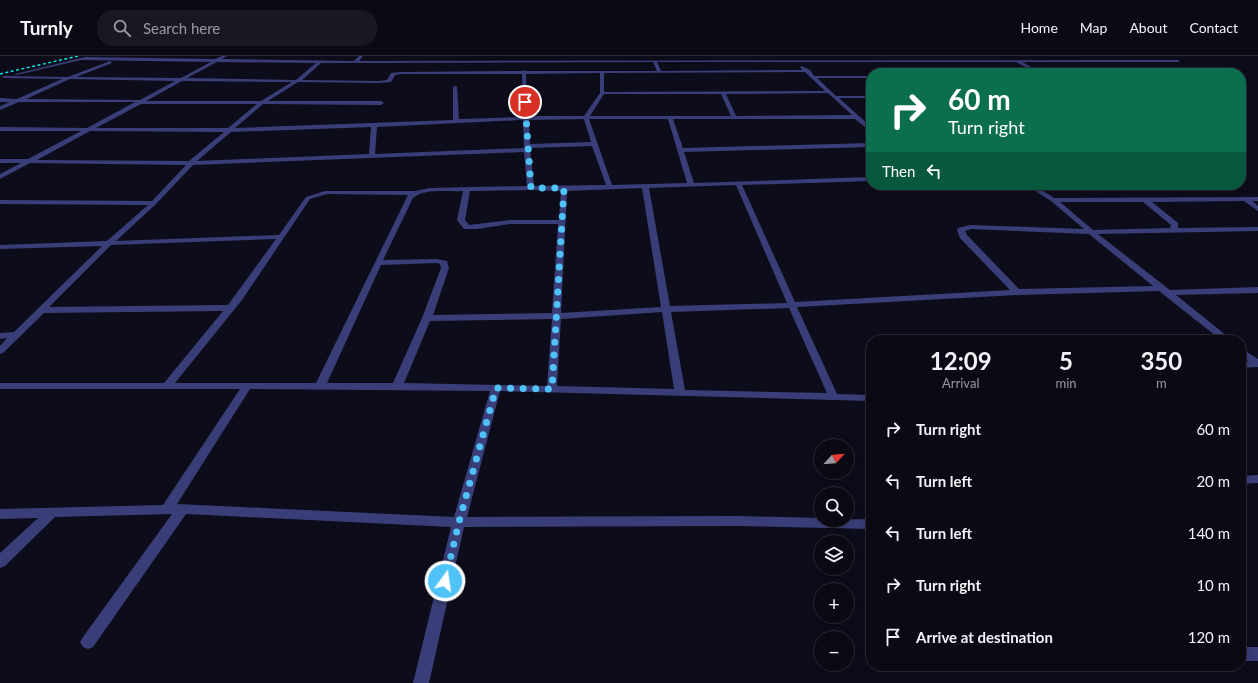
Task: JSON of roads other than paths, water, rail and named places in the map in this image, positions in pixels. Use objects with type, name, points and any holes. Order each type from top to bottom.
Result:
[{"type":"street","points":[[2,78],[93,56]]},
{"type":"street","points":[[0,176],[225,56]]},
{"type":"street","points":[[355,62],[361,56]]},
{"type":"street","points":[[436,62],[448,56]]},
{"type":"street","points":[[569,56],[575,61]]},
{"type":"street","points":[[788,56],[815,77],[866,125]]},
{"type":"street","points":[[79,59],[320,62],[794,60],[1178,61]]},
{"type":"street","points":[[0,108],[113,60]]},
{"type":"street","points":[[1014,60],[1031,68]]},
{"type":"street","points":[[654,61],[660,72]]},
{"type":"street","points":[[0,350],[109,243],[154,203],[191,163],[261,103],[296,82],[320,62]]},
{"type":"street","points":[[2,78],[379,82],[388,80],[393,74],[401,73],[524,71],[808,71]]},
{"type":"street","points":[[524,71],[527,148],[531,188]]},
{"type":"street","points":[[602,72],[602,93],[586,118],[610,188]]},
{"type":"street","points":[[815,77],[866,77]]},
{"type":"street","points":[[455,86],[456,120]]},
{"type":"street","points":[[602,93],[831,92]]},
{"type":"street","points":[[723,93],[734,117]]},
{"type":"street","points":[[836,97],[866,97]]},
{"type":"street","points":[[0,100],[381,103]]},
{"type":"street","points":[[0,129],[230,130],[526,118],[734,117],[860,119],[866,121]]},
{"type":"street","points":[[670,118],[691,184]]},
{"type":"street","points":[[372,156],[374,125]]},
{"type":"street","points":[[0,162],[191,163],[372,156],[594,144]]},
{"type":"street","points":[[681,150],[866,145]]},
{"type":"street","points":[[166,387],[239,298],[308,198],[318,194],[327,192],[415,193],[430,190],[467,189],[610,188],[866,179]]},
{"type":"street","points":[[738,183],[834,398]]},
{"type":"street","points":[[645,186],[680,392]]},
{"type":"street","points":[[552,389],[558,316],[564,188]]},
{"type":"street","points":[[467,189],[461,220],[467,227],[510,222],[562,222]]},
{"type":"street","points":[[1037,190],[1053,200],[1163,291],[1220,335]]},
{"type":"street","points":[[320,386],[410,197],[415,193]]},
{"type":"street","points":[[1245,199],[1258,209]]},
{"type":"street","points":[[1053,200],[1258,199]]},
{"type":"street","points":[[1145,200],[1175,226],[1173,230]]},
{"type":"street","points":[[0,202],[154,203]]},
{"type":"street","points":[[1016,292],[962,236],[960,230],[970,227],[1091,232],[1258,229]]},
{"type":"street","points":[[0,247],[282,237]]},
{"type":"street","points":[[378,263],[437,261],[444,262],[445,268],[427,318],[397,386]]},
{"type":"street","points":[[427,318],[558,316],[666,309],[792,305],[1016,292],[1258,290]]},
{"type":"street","points":[[41,310],[230,308]]},
{"type":"street","points":[[0,336],[16,335]]},
{"type":"street","points":[[1246,355],[1258,364],[1246,365]]},
{"type":"street","points":[[0,386],[397,386],[680,392],[866,398]]},
{"type":"street","points":[[167,510],[247,386]]},
{"type":"street","points":[[421,683],[459,522],[496,388]]},
{"type":"street","points":[[1246,480],[1258,479]]},
{"type":"street","points":[[88,642],[182,509]]},
{"type":"street","points":[[0,514],[182,509],[459,522],[737,521],[866,524]]},
{"type":"street","points":[[0,562],[51,512]]},
{"type":"street","points":[[1246,654],[1258,654]]},
{"type":"railway","points":[[0,74],[78,56]]}]
